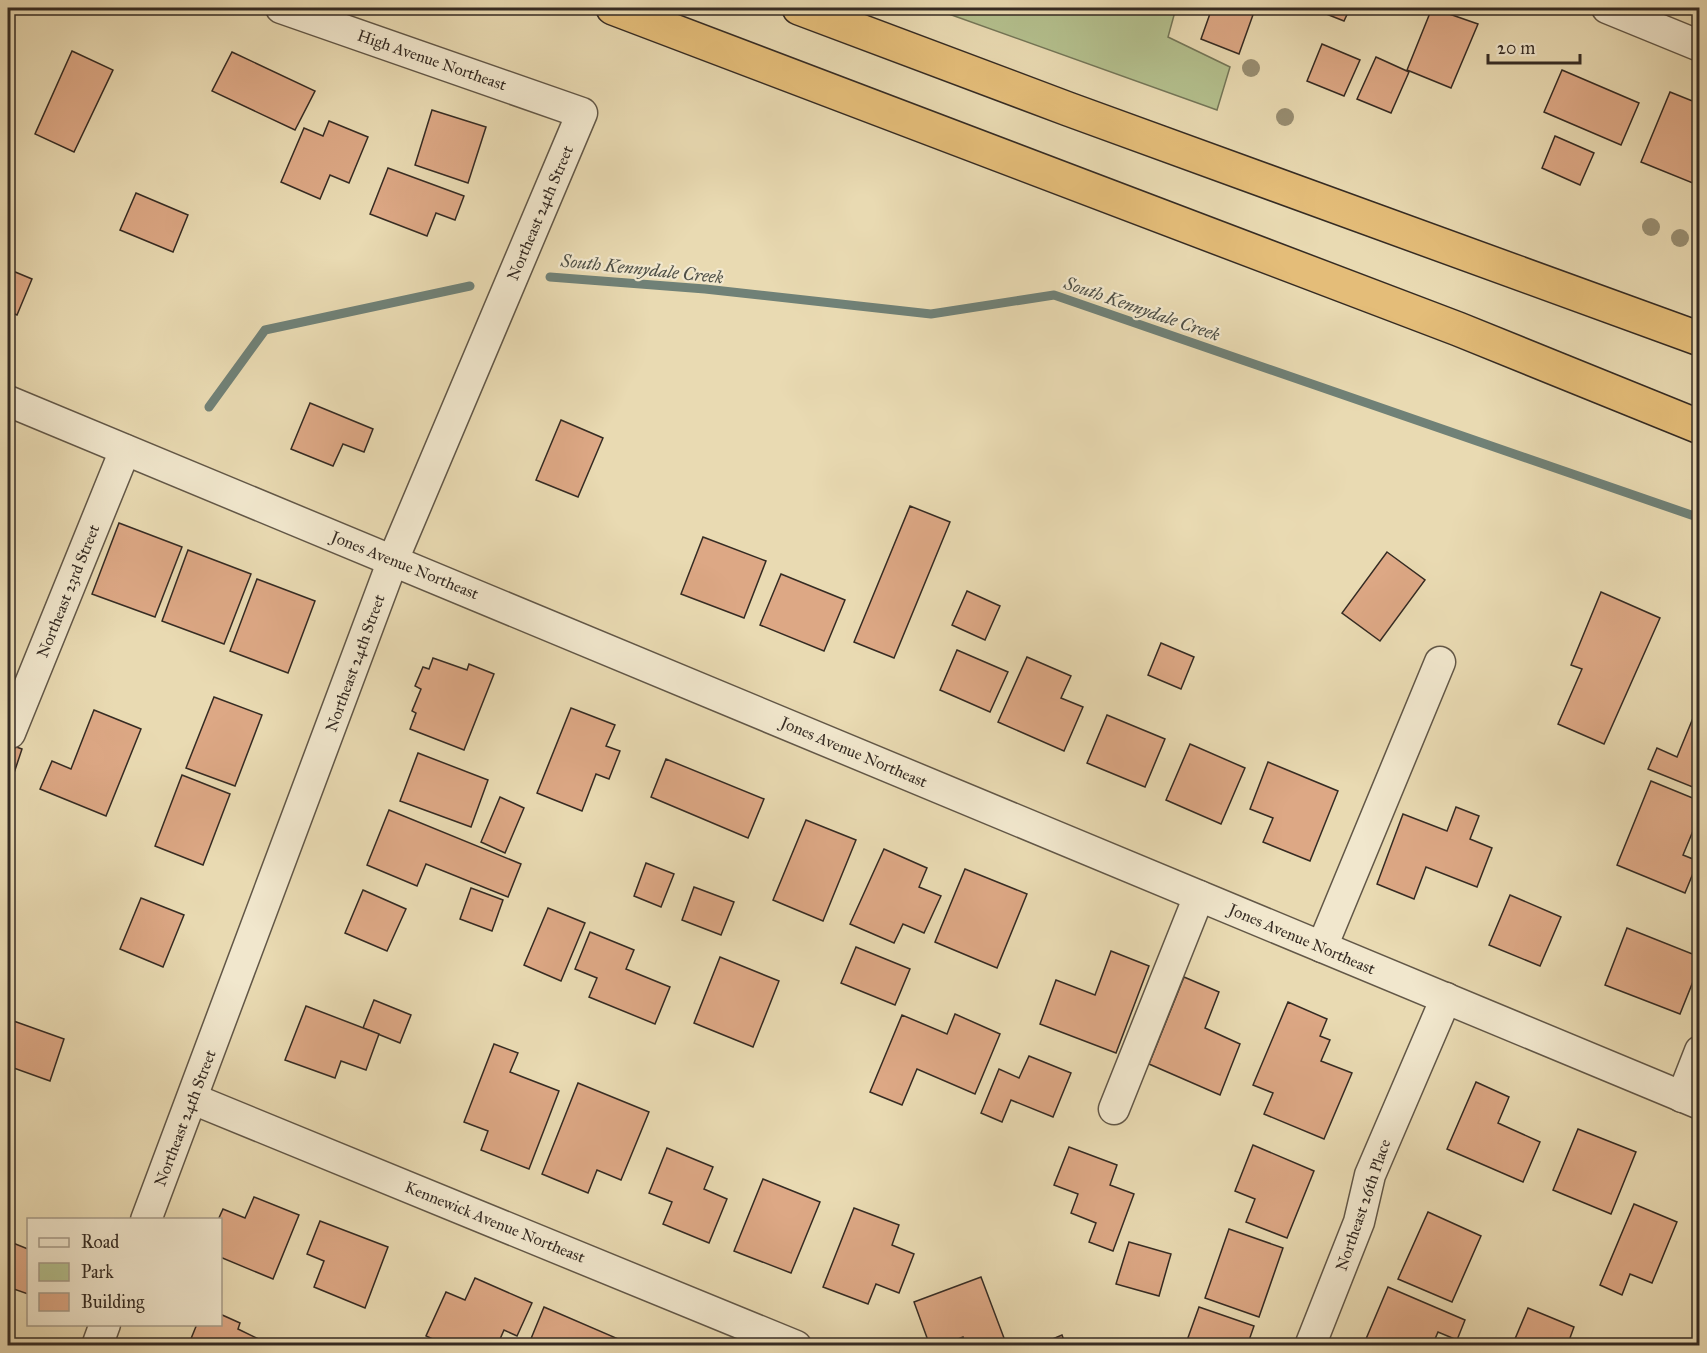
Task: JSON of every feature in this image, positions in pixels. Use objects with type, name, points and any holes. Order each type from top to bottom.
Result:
[{"type":"highway","points":[[612,8],[1458,328],[1700,427]]},
{"type":"highway","points":[[799,8],[1695,337]]},
{"type":"highway","points":[[1458,328],[1700,436]]},
{"type":"street","name":"High Avenue Northeast","points":[[281,8],[582,113]]},
{"type":"street","points":[[1607,8],[1700,46]]},
{"type":"street","name":"Northeast 24th Street","points":[[147,1218],[393,560],[582,113]]},
{"type":"street","name":"Jones Avenue Northeast","points":[[8,401],[1691,1100]]},
{"type":"street","name":"Northeast 23rd Street","points":[[10,733],[125,450]]},
{"type":"street","points":[[1322,947],[1440,662]]},
{"type":"street","points":[[1114,1108],[1198,896]]},
{"type":"street","name":"Northeast 26th Place","points":[[1311,1346],[1359,1222],[1370,1175],[1446,998]]},
{"type":"street","points":[[1691,1100],[1700,1051]]},
{"type":"street","name":"Kennewick Avenue Northeast","points":[[193,1099],[796,1346]]},
{"type":"street","points":[[97,1346],[104,1326]]},
{"type":"green space","points":[[932,8],[1176,8],[1168,37],[1230,67],[1217,110]]},
{"type":"building","points":[[1212,8],[1243,8],[1254,12],[1239,54],[1201,39]]},
{"type":"building","points":[[1311,8],[1350,8],[1344,21]]},
{"type":"building","points":[[1432,8],[1478,24],[1451,88],[1407,70]]},
{"type":"building","points":[[1322,44],[1360,60],[1344,96],[1307,81]]},
{"type":"building","points":[[72,51],[113,70],[74,152],[35,134]]},
{"type":"building","points":[[232,52],[315,91],[295,130],[212,91]]},
{"type":"building","points":[[1376,57],[1409,72],[1391,113],[1357,99]]},
{"type":"building","points":[[1562,70],[1639,103],[1621,145],[1544,112]]},
{"type":"building","points":[[1670,92],[1700,104],[1700,114],[1694,126],[1700,128],[1700,186],[1641,162]]},
{"type":"building","points":[[432,110],[486,127],[468,183],[415,165]]},
{"type":"building","points":[[329,121],[368,137],[349,183],[330,175],[320,199],[281,182],[304,128],[323,136]]},
{"type":"building","points":[[1555,136],[1594,153],[1580,185],[1542,168]]},
{"type":"building","points":[[388,168],[464,196],[455,220],[436,213],[427,236],[370,214]]},
{"type":"building","points":[[136,193],[188,215],[173,252],[120,230]]},
{"type":"building","points":[[8,269],[32,279],[17,315],[8,311]]},
{"type":"building","points":[[310,403],[373,429],[364,452],[343,444],[333,466],[291,449]]},
{"type":"building","points":[[561,420],[603,438],[578,497],[536,480]]},
{"type":"building","points":[[910,506],[950,522],[894,658],[854,642]]},
{"type":"building","points":[[119,523],[182,547],[155,617],[92,594]]},
{"type":"building","points":[[703,537],[766,561],[744,618],[681,594]]},
{"type":"building","points":[[188,550],[251,574],[224,644],[162,621]]},
{"type":"building","points":[[1387,552],[1425,580],[1380,641],[1342,613]]},
{"type":"building","points":[[781,574],[845,600],[824,651],[760,625]]},
{"type":"building","points":[[257,579],[315,601],[288,673],[230,651]]},
{"type":"building","points":[[967,591],[1000,606],[985,640],[952,625]]},
{"type":"building","points":[[1601,592],[1660,618],[1604,744],[1558,724],[1582,669],[1571,665]]},
{"type":"building","points":[[1161,643],[1194,657],[1181,689],[1148,675]]},
{"type":"building","points":[[957,650],[1008,672],[990,712],[940,690]]},
{"type":"building","points":[[1027,657],[1071,676],[1061,698],[1083,707],[1064,751],[998,722]]},
{"type":"building","points":[[433,658],[467,670],[469,664],[494,674],[464,750],[410,729],[416,713],[412,711],[421,689],[415,686],[423,667],[429,669]]},
{"type":"building","points":[[214,697],[262,715],[235,786],[186,768]]},
{"type":"building","points":[[1700,701],[1700,790],[1648,769],[1657,748],[1677,757]]},
{"type":"building","points":[[571,708],[615,725],[606,746],[620,751],[609,779],[596,774],[582,811],[537,793]]},
{"type":"building","points":[[94,710],[141,729],[106,816],[40,789],[52,761],[71,769]]},
{"type":"building","points":[[1107,715],[1165,739],[1145,787],[1087,763]]},
{"type":"building","points":[[8,744],[22,749],[8,791]]},
{"type":"building","points":[[1190,744],[1245,768],[1221,824],[1166,800]]},
{"type":"building","points":[[418,753],[488,780],[471,827],[400,801]]},
{"type":"building","points":[[666,759],[764,799],[748,838],[651,797]]},
{"type":"building","points":[[1268,762],[1338,791],[1310,861],[1263,842],[1273,818],[1250,809]]},
{"type":"building","points":[[182,775],[230,794],[203,865],[155,846]]},
{"type":"building","points":[[1651,781],[1700,801],[1700,814],[1683,855],[1698,861],[1685,893],[1617,865]]},
{"type":"building","points":[[500,797],[524,808],[505,853],[481,842]]},
{"type":"building","points":[[1456,807],[1479,816],[1470,839],[1492,848],[1477,887],[1426,867],[1414,899],[1377,884],[1403,814],[1447,831]]},
{"type":"building","points":[[389,810],[521,864],[508,897],[426,864],[417,886],[367,865]]},
{"type":"building","points":[[806,820],[856,840],[823,921],[773,900]]},
{"type":"building","points":[[884,849],[927,868],[919,887],[941,896],[924,933],[903,924],[894,943],[850,924]]},
{"type":"building","points":[[646,863],[674,874],[661,907],[634,896]]},
{"type":"building","points":[[965,869],[1027,894],[997,968],[935,942]]},
{"type":"building","points":[[694,887],[734,902],[721,935],[682,920]]},
{"type":"building","points":[[471,888],[503,900],[492,931],[460,919]]},
{"type":"building","points":[[363,890],[406,909],[387,951],[345,933]]},
{"type":"building","points":[[1510,895],[1561,917],[1540,966],[1489,945]]},
{"type":"building","points":[[141,898],[184,915],[163,967],[120,949]]},
{"type":"building","points":[[548,908],[585,923],[561,981],[524,965]]},
{"type":"building","points":[[1627,928],[1700,957],[1700,964],[1680,1014],[1605,985]]},
{"type":"building","points":[[590,932],[634,950],[626,969],[670,987],[655,1024],[589,997],[597,978],[575,969]]},
{"type":"building","points":[[856,947],[910,969],[895,1005],[841,983]]},
{"type":"building","points":[[1111,951],[1149,966],[1116,1053],[1040,1024],[1056,980],[1095,995]]},
{"type":"building","points":[[720,957],[779,981],[753,1047],[694,1023]]},
{"type":"building","points":[[1184,977],[1219,992],[1205,1028],[1240,1044],[1220,1095],[1149,1064]]},
{"type":"building","points":[[374,1000],[411,1015],[400,1043],[363,1028]]},
{"type":"building","points":[[1288,1002],[1327,1019],[1320,1036],[1330,1040],[1321,1061],[1352,1073],[1324,1139],[1264,1114],[1273,1093],[1253,1085]]},
{"type":"building","points":[[306,1006],[379,1034],[366,1070],[341,1061],[335,1078],[285,1060]]},
{"type":"building","points":[[955,1014],[1000,1034],[975,1094],[917,1069],[902,1105],[870,1092],[902,1015],[947,1034]]},
{"type":"building","points":[[8,1019],[64,1039],[50,1081],[8,1066]]},
{"type":"building","points":[[494,1044],[518,1053],[510,1072],[559,1091],[529,1169],[481,1150],[488,1131],[464,1122]]},
{"type":"building","points":[[1029,1056],[1071,1073],[1053,1117],[1011,1100],[1002,1122],[981,1113],[999,1069],[1019,1078]]},
{"type":"building","points":[[1476,1082],[1509,1097],[1498,1123],[1540,1142],[1523,1182],[1447,1149]]},
{"type":"building","points":[[578,1083],[649,1112],[621,1180],[597,1170],[588,1193],[542,1174]]},
{"type":"building","points":[[1578,1129],[1636,1152],[1611,1214],[1553,1190]]},
{"type":"building","points":[[1253,1145],[1314,1171],[1287,1238],[1246,1222],[1255,1199],[1235,1191]]},
{"type":"building","points":[[1069,1147],[1117,1165],[1110,1185],[1134,1194],[1113,1251],[1089,1242],[1096,1223],[1071,1213],[1078,1194],[1054,1185]]},
{"type":"building","points":[[667,1148],[713,1167],[704,1189],[727,1199],[709,1243],[663,1224],[672,1202],[649,1193]]},
{"type":"building","points":[[763,1179],[820,1202],[791,1273],[734,1251]]},
{"type":"building","points":[[254,1197],[299,1215],[273,1279],[222,1258],[222,1218],[219,1218],[223,1209],[245,1218]]},
{"type":"building","points":[[1634,1204],[1677,1222],[1652,1283],[1630,1274],[1622,1295],[1600,1285]]},
{"type":"building","points":[[854,1208],[899,1225],[892,1245],[914,1254],[899,1293],[876,1284],[868,1304],[823,1287]]},
{"type":"building","points":[[1428,1212],[1481,1236],[1452,1302],[1398,1279]]},
{"type":"building","points":[[320,1221],[388,1247],[365,1308],[314,1287],[324,1261],[307,1254]]},
{"type":"building","points":[[1229,1229],[1283,1248],[1259,1317],[1205,1298]]},
{"type":"building","points":[[8,1241],[27,1249],[27,1294],[8,1287]]},
{"type":"building","points":[[1129,1242],[1171,1254],[1159,1296],[1116,1284]]},
{"type":"building","points":[[981,1277],[1007,1346],[966,1346],[963,1337],[940,1346],[930,1346],[914,1302]]},
{"type":"building","points":[[475,1278],[532,1303],[517,1336],[504,1330],[497,1346],[448,1346],[426,1336],[446,1292],[465,1300]]},
{"type":"building","points":[[1388,1287],[1465,1320],[1457,1340],[1438,1332],[1432,1346],[1363,1346]]},
{"type":"building","points":[[544,1307],[630,1344],[629,1346],[528,1346]]},
{"type":"building","points":[[1199,1307],[1254,1326],[1247,1346],[1185,1346]]},
{"type":"building","points":[[1528,1308],[1574,1327],[1567,1346],[1512,1346]]},
{"type":"building","points":[[222,1315],[240,1323],[238,1329],[273,1346],[188,1346],[196,1326],[222,1326]]},
{"type":"building","points":[[1062,1335],[1066,1346],[1036,1346]]},
{"type":"waterway","name":"South Kennydale Creek","points":[[550,277],[705,289],[931,314],[1054,295],[1700,518]]},
{"type":"waterway","name":"South Kennydale Creek","points":[[209,407],[265,330],[470,286]]}]
